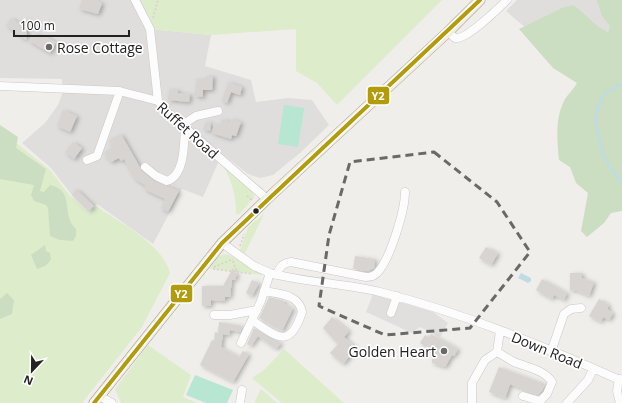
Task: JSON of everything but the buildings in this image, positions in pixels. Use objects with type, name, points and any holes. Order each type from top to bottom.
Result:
[{"type":"main road","points":[[97,400],[222,244],[267,199],[448,32],[480,0]]},
{"type":"street","points":[[135,0],[150,29],[158,101]]},
{"type":"street","points":[[448,32],[455,38],[462,38],[493,14],[507,0]]},
{"type":"street","name":"Ruffet Road","points":[[0,86],[120,91],[158,101],[184,127],[267,199]]},
{"type":"street","points":[[87,160],[97,156],[120,91]]},
{"type":"street","points":[[145,168],[167,181],[174,177],[179,167],[184,127],[196,116],[218,111]]},
{"type":"street","points":[[242,342],[273,274],[285,262],[366,277],[377,274],[385,261],[399,223],[403,211],[405,192]]},
{"type":"street","name":"Down Road","points":[[222,244],[254,266],[273,274],[378,291],[431,306],[500,331],[620,380]]},
{"type":"street","points":[[252,320],[277,336],[283,338],[288,336],[300,320],[302,312],[298,302],[286,295],[264,291]]},
{"type":"street","points":[[391,313],[397,296]]},
{"type":"street","points":[[551,352],[564,314],[571,309],[581,308]]},
{"type":"street","points":[[214,315],[230,316],[257,310]]},
{"type":"street","points":[[472,403],[472,383],[485,360],[497,352],[500,331]]},
{"type":"street","points":[[497,352],[514,362],[543,374],[552,382],[547,394],[540,400],[523,396]]},
{"type":"street","points":[[567,403],[588,380],[593,369]]},
{"type":"street","points":[[620,380],[617,392],[620,403]]},
{"type":"street","points":[[240,403],[242,390]]},
{"type":"street","points":[[97,400],[112,403]]},
{"type":"path","points":[[150,29],[158,0]]},
{"type":"path","points":[[247,196],[253,201]]},
{"type":"path","points":[[233,260],[237,272]]},
{"type":"path","points":[[211,268],[255,275]]},
{"type":"highlighted area","points":[[434,152],[497,202],[530,252],[470,328],[385,335],[319,306],[329,235],[350,162]]},
{"type":"shaded area","points":[[0,0],[141,0],[148,14],[150,29],[211,35],[205,66],[251,80],[256,102],[288,98],[312,100],[329,125],[300,153],[273,175],[260,178],[248,174],[222,154],[203,197],[182,189],[153,244],[97,204],[89,212],[71,194],[51,168],[22,143],[45,123],[58,105],[62,94],[62,79],[0,78]]},
{"type":"shaded area","points":[[517,0],[610,0],[618,24],[602,35],[527,29],[506,11]]},
{"type":"shaded area","points":[[373,294],[433,312],[448,323],[440,337],[420,327],[412,333],[366,312]]},
{"type":"green space","points":[[141,0],[442,0],[337,105],[317,83],[296,71],[296,29],[211,35],[150,29],[148,14]]},
{"type":"green space","points":[[597,0],[622,0],[622,211],[611,213],[604,223],[587,237],[581,231],[588,193],[576,183],[570,167],[559,160],[557,130],[561,108],[565,99],[577,83],[553,68],[519,29],[562,8],[573,5],[594,23],[608,32],[610,26],[602,16]]},
{"type":"green space","points":[[284,105],[304,108],[298,147],[278,144]]},
{"type":"green space","points":[[0,125],[18,137],[16,148],[46,169],[40,191],[44,192],[50,185],[63,192],[71,223],[76,229],[76,236],[73,241],[60,240],[50,236],[48,208],[46,205],[34,201],[31,195],[34,185],[0,179]]},
{"type":"green space","points":[[0,130],[50,170],[70,196],[89,213],[96,206],[128,227],[150,244],[166,262],[170,273],[142,327],[82,403],[0,403]]},
{"type":"green space","points":[[222,164],[253,190],[254,198],[239,214],[236,214],[233,188]]},
{"type":"green space","points":[[264,214],[244,255],[240,250],[248,227]]},
{"type":"green space","points":[[45,245],[46,251],[50,253],[51,260],[45,266],[37,269],[31,255]]},
{"type":"green space","points":[[226,254],[263,275],[207,268],[218,256]]},
{"type":"green space","points":[[7,293],[14,300],[12,314],[0,319],[0,299]]},
{"type":"green space","points":[[148,345],[191,375],[183,397],[197,403],[121,403],[115,389]]},
{"type":"green space","points":[[284,349],[344,403],[282,403],[252,378],[265,369]]},
{"type":"green space","points":[[195,375],[233,390],[227,403],[206,403],[186,395]]},
{"type":"green space","points":[[261,389],[277,403],[254,403]]},
{"type":"water","points":[[521,273],[531,278],[531,281],[528,283],[518,278]]},
{"type":"waterway","points":[[622,84],[606,92],[601,98],[595,119],[603,156],[622,184]]},
{"type":"transit line","name":"Y2","points":[[94,403],[222,243],[480,0]]},
{"type":"place","name":"Rose Cottage","points":[[49,47]]},
{"type":"place","name":"Golden Heart","points":[[444,351]]}]
